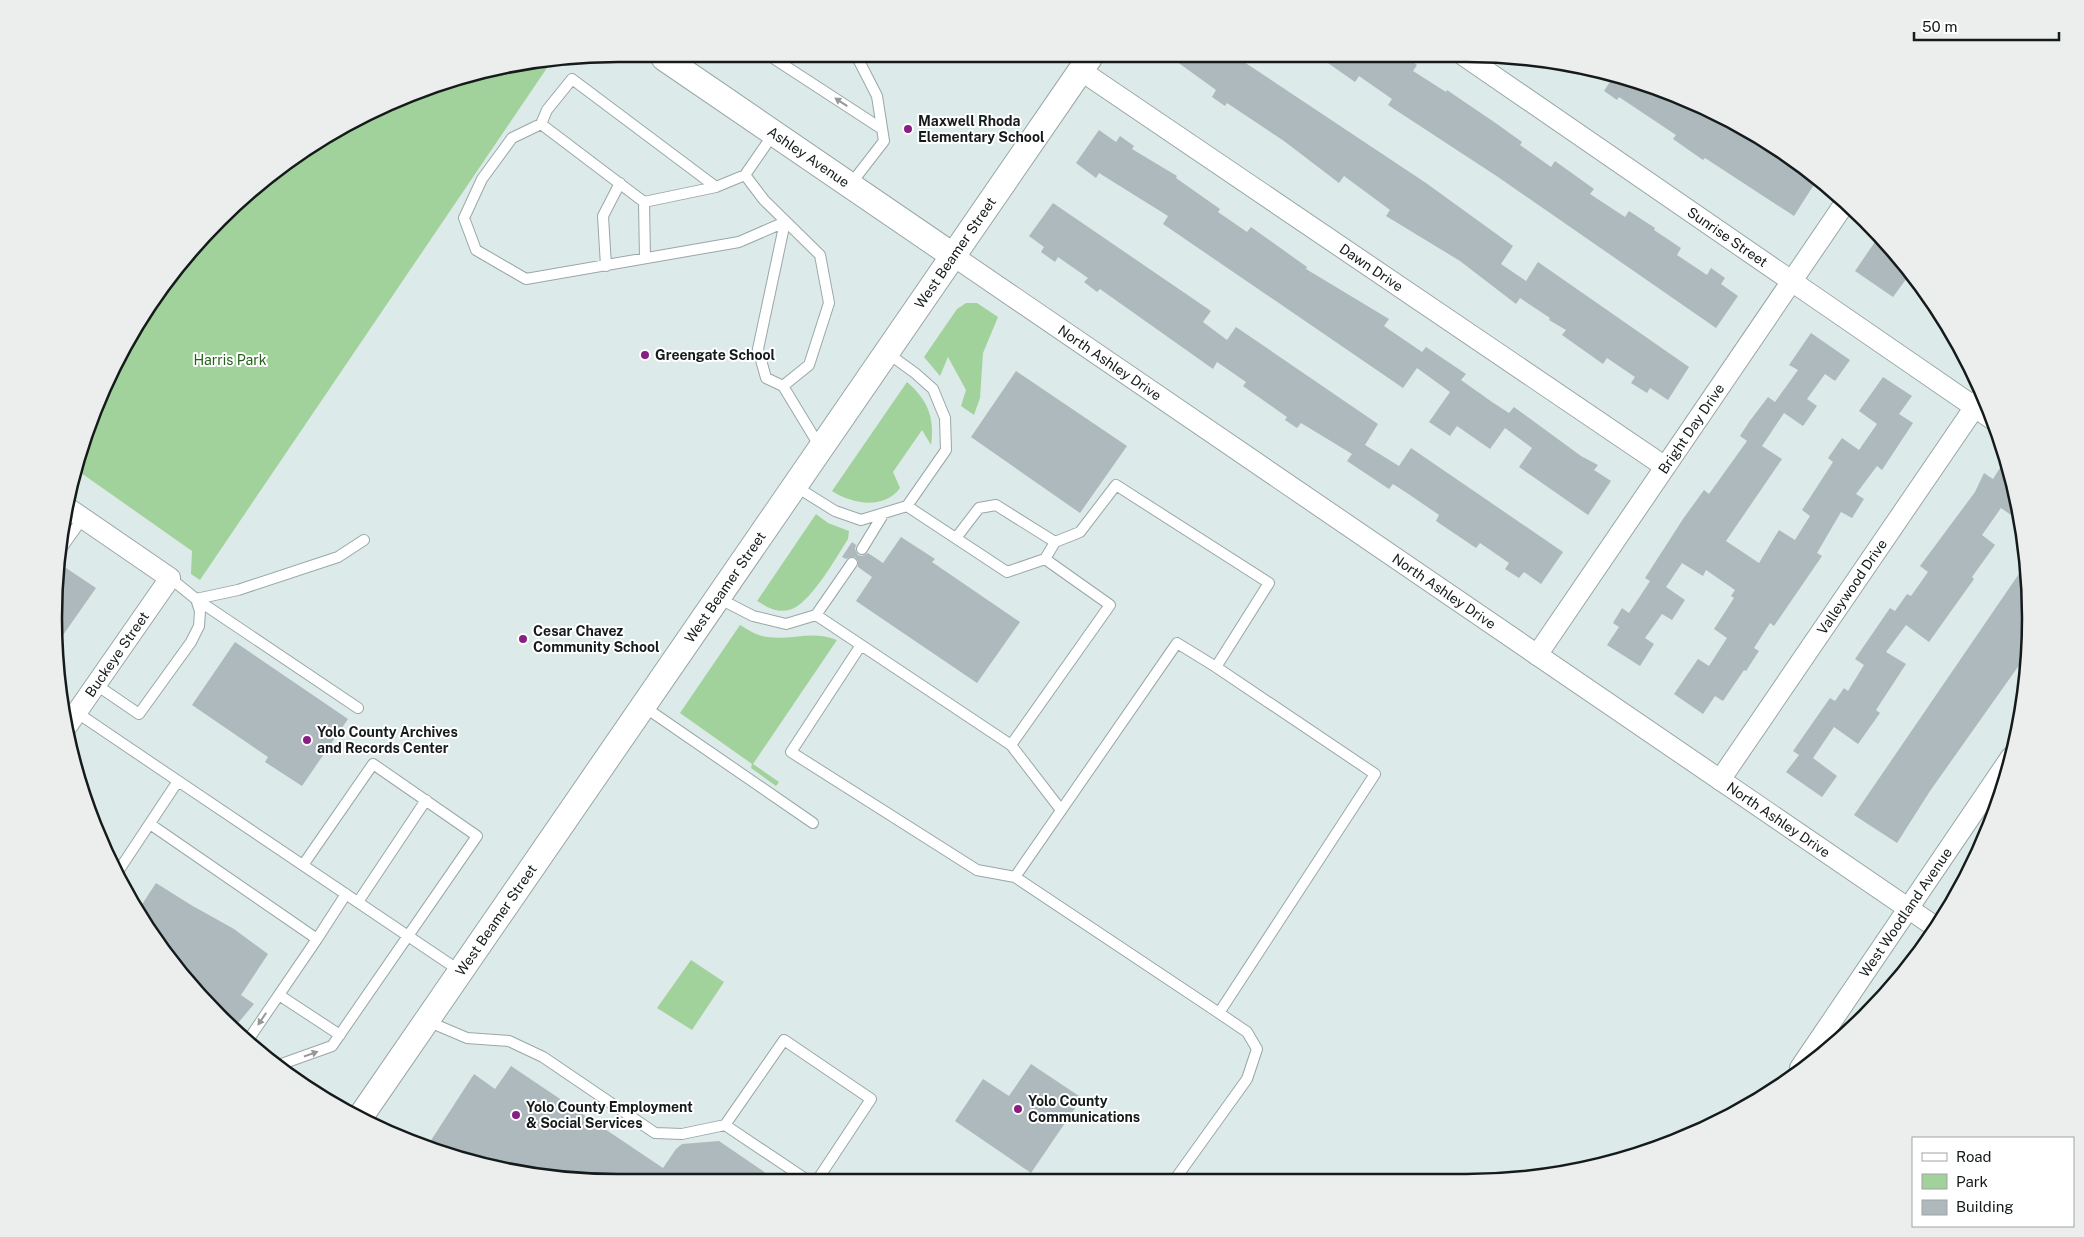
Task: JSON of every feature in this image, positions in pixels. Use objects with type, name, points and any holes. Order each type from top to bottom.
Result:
[{"type":"street","name":"Ashley Avenue","points":[[671,63],[952,255]]},
{"type":"street","name":"West Beamer Street","points":[[364,1112],[793,485],[1085,63]]},
{"type":"street","name":"Dawn Drive","points":[[1085,63],[1664,466]]},
{"type":"street","name":"Sunrise Street","points":[[1475,63],[1791,280],[1976,399]]},
{"type":"street","name":"Bright Day Drive","points":[[1537,655],[1841,208]]},
{"type":"street","name":"North Ashley Drive","points":[[952,255],[1930,923]]},
{"type":"street","name":"Valleywood Drive","points":[[1720,780],[1978,403]]},
{"type":"street","points":[[76,513],[170,578]]},
{"type":"street","name":"Buckeye Street","points":[[72,719],[170,578]]},
{"type":"street","name":"West Woodland Avenue","points":[[1807,1057],[1999,774]]},
{"type":"lane","points":[[781,63],[882,129]]},
{"type":"lane","points":[[850,185],[884,141],[878,96],[860,63]]},
{"type":"lane","points":[[716,187],[572,79],[548,110],[541,124],[512,138],[482,179],[464,218],[476,250],[526,280],[739,242],[785,222]]},
{"type":"lane","points":[[541,124],[644,202]]},
{"type":"lane","points":[[644,202],[716,187],[745,175],[774,133]]},
{"type":"lane","points":[[745,175],[785,222],[820,255],[829,303],[810,365],[783,386]]},
{"type":"lane","points":[[606,266],[603,216],[620,183]]},
{"type":"lane","points":[[644,202],[645,258]]},
{"type":"lane","points":[[785,222],[758,349],[766,378],[783,386],[820,447]]},
{"type":"lane","points":[[793,485],[835,511],[861,520],[907,506],[946,450],[945,418],[933,389],[915,373],[885,352]]},
{"type":"lane","points":[[907,506],[1007,572],[1045,559],[1055,542],[1080,532],[1116,485],[1269,584],[1216,667]]},
{"type":"lane","points":[[956,538],[979,508],[996,505],[1055,542]]},
{"type":"lane","points":[[70,528],[76,513]]},
{"type":"lane","points":[[862,548],[884,513]]},
{"type":"lane","points":[[196,599],[238,590],[338,557],[364,540]]},
{"type":"lane","points":[[1011,745],[1110,605],[1045,559]]},
{"type":"lane","points":[[716,597],[753,616],[786,624],[816,615],[852,563]]},
{"type":"lane","points":[[170,578],[196,599],[358,708]]},
{"type":"lane","points":[[95,684],[139,714],[191,642],[199,626],[200,612],[196,599]]},
{"type":"lane","points":[[816,615],[1011,745],[1061,810]]},
{"type":"lane","points":[[1015,877],[1177,643],[1216,667],[1375,774],[1219,1013]]},
{"type":"lane","points":[[861,645],[791,752],[977,870],[1015,877],[1247,1032],[1257,1049],[1247,1079],[1179,1174]]},
{"type":"lane","points":[[642,705],[813,823]]},
{"type":"lane","points":[[76,712],[460,971]]},
{"type":"lane","points":[[284,1063],[332,1046],[477,836],[373,764],[303,865]]},
{"type":"lane","points":[[121,867],[178,781]]},
{"type":"lane","points":[[358,902],[426,800]]},
{"type":"lane","points":[[150,824],[317,939]]},
{"type":"lane","points":[[251,1036],[346,894]]},
{"type":"lane","points":[[279,995],[340,1035]]},
{"type":"lane","points":[[427,1021],[467,1038],[510,1041],[543,1057],[654,1133],[682,1134],[725,1125],[784,1040],[871,1099],[821,1174]]},
{"type":"lane","points":[[725,1125],[798,1174]]},
{"type":"green space","name":"Harris Park","points":[[548,67],[200,580],[191,574],[192,551],[82,473],[105,406],[120,373],[137,340],[177,280],[225,225],[252,200],[280,177],[340,137],[406,105],[440,92],[475,81]]},
{"type":"green space","points":[[966,303],[977,303],[998,317],[983,353],[980,398],[974,415],[961,406],[966,390],[948,357],[940,376],[924,357],[957,309]]},
{"type":"green space","points":[[907,382],[920,396],[928,410],[932,426],[931,445],[922,430],[893,472],[900,488],[885,500],[868,503],[858,502],[832,491]]},
{"type":"green space","points":[[816,514],[828,523],[849,531],[848,539],[830,568],[805,600],[789,610],[776,610],[757,601]]},
{"type":"green space","points":[[740,625],[762,636],[781,638],[809,635],[837,640],[753,764],[779,782],[776,786],[751,768],[752,764],[680,713]]},
{"type":"green space","points":[[691,960],[724,982],[692,1030],[657,1008]]},
{"type":"building","points":[[1179,63],[1246,63],[1426,183],[1513,246],[1501,264],[1526,281],[1538,262],[1689,367],[1668,400],[1650,388],[1647,393],[1631,383],[1635,377],[1607,358],[1603,364],[1562,335],[1566,330],[1549,320],[1550,318],[1520,298],[1516,304],[1460,261],[1386,216],[1390,210],[1344,176],[1339,183],[1284,141],[1227,103],[1225,106],[1212,97],[1216,90]]},
{"type":"building","points":[[1328,63],[1414,63],[1417,65],[1413,71],[1446,92],[1447,90],[1497,124],[1522,142],[1520,145],[1551,167],[1555,161],[1594,189],[1590,194],[1625,217],[1629,211],[1655,228],[1654,230],[1681,248],[1677,255],[1707,275],[1711,268],[1725,278],[1721,284],[1738,296],[1716,328],[1498,177],[1388,105],[1392,99],[1359,76],[1355,82]]},
{"type":"building","points":[[1610,81],[1678,105],[1744,137],[1814,185],[1794,216],[1705,158],[1703,160],[1673,139],[1676,135],[1619,97],[1617,100],[1604,91]]},
{"type":"building","points":[[1099,130],[1116,142],[1120,136],[1134,146],[1132,149],[1177,176],[1176,178],[1220,209],[1218,212],[1247,232],[1251,227],[1307,267],[1306,269],[1389,319],[1384,326],[1422,352],[1426,347],[1466,374],[1461,380],[1492,402],[1509,413],[1514,407],[1581,456],[1598,465],[1594,470],[1611,481],[1588,515],[1519,467],[1532,448],[1505,428],[1490,449],[1457,426],[1450,436],[1429,422],[1450,392],[1417,368],[1403,388],[1163,224],[1168,216],[1099,173],[1096,178],[1076,163]]},
{"type":"building","points":[[1053,203],[1211,311],[1203,322],[1227,340],[1236,327],[1378,424],[1365,445],[1399,466],[1411,448],[1563,552],[1541,584],[1524,572],[1519,578],[1505,569],[1509,563],[1480,543],[1476,548],[1436,521],[1439,515],[1410,495],[1393,484],[1389,489],[1347,461],[1352,454],[1301,423],[1297,428],[1285,420],[1287,417],[1243,386],[1246,382],[1217,362],[1213,369],[1100,289],[1097,292],[1084,282],[1088,278],[1058,257],[1055,262],[1041,252],[1044,247],[1029,236]]},
{"type":"building","points":[[1875,242],[1906,279],[1893,297],[1855,271]]},
{"type":"building","points":[[1811,333],[1850,360],[1835,381],[1825,374],[1807,399],[1817,406],[1803,426],[1784,413],[1762,446],[1782,459],[1726,541],[1759,563],[1779,530],[1795,540],[1810,516],[1802,510],[1833,462],[1828,458],[1842,438],[1859,450],[1877,424],[1859,411],[1883,377],[1912,396],[1899,414],[1913,423],[1882,470],[1877,466],[1856,494],[1864,499],[1852,518],[1841,512],[1817,553],[1822,556],[1774,626],[1770,623],[1754,648],[1759,651],[1746,671],[1744,670],[1723,701],[1715,696],[1703,714],[1674,694],[1698,659],[1709,666],[1727,638],[1714,629],[1734,598],[1731,596],[1735,590],[1706,570],[1703,576],[1682,563],[1666,587],[1685,600],[1672,620],[1662,614],[1645,638],[1654,644],[1640,666],[1607,645],[1619,627],[1613,623],[1622,608],[1629,613],[1650,581],[1645,578],[1683,519],[1704,490],[1709,494],[1747,441],[1740,436],[1749,422],[1768,397],[1775,402],[1798,370],[1789,365]]},
{"type":"building","points":[[1016,371],[1127,446],[1080,513],[971,437]]},
{"type":"building","points":[[2001,467],[2012,514],[2001,508],[1982,535],[1995,545],[1972,577],[1974,579],[1929,642],[1906,625],[1886,652],[1906,664],[1876,710],[1880,713],[1858,744],[1834,727],[1813,758],[1837,776],[1822,797],[1786,772],[1799,755],[1793,751],[1830,698],[1835,701],[1844,688],[1848,691],[1864,665],[1855,659],[1890,608],[1895,611],[1907,594],[1911,596],[1928,572],[1920,566],[1975,492],[1984,473],[1993,479]]},
{"type":"building","points":[[901,537],[935,559],[932,562],[1020,622],[977,683],[856,601],[872,577],[858,567],[858,561],[855,557],[846,559],[842,557],[852,542],[856,545],[855,549],[858,555],[862,556],[868,553],[883,563]]},
{"type":"building","points":[[66,568],[96,588],[63,635],[62,618]]},
{"type":"building","points":[[2019,573],[2022,618],[2019,665],[1930,791],[1897,843],[1854,815]]},
{"type":"building","points":[[235,642],[348,719],[302,786],[265,762],[268,757],[192,705]]},
{"type":"building","points":[[156,883],[234,929],[268,954],[241,995],[254,1004],[238,1024],[200,985],[177,957],[142,904]]},
{"type":"building","name":"Yolo County Communications","points":[[1031,1064],[1082,1098],[1031,1173],[955,1121],[983,1079],[1009,1096]]},
{"type":"building","name":"Yolo County Employment & Social Services","points":[[511,1066],[663,1168],[676,1149],[682,1144],[719,1141],[767,1174],[618,1174],[546,1170],[475,1156],[430,1141],[474,1074],[495,1089]]},
{"type":"place","name":"Maxwell Rhoda Elementary School","points":[[908,129]]},
{"type":"place","name":"Greengate School","points":[[645,355]]},
{"type":"place","name":"Cesar Chavez Community School","points":[[523,639]]},
{"type":"place","name":"Yolo County Archives and Records Center","points":[[307,740]]},
{"type":"place","name":"Yolo County Communications","points":[[1018,1109]]},
{"type":"place","name":"Yolo County Employment & Social Services","points":[[516,1115]]}]
